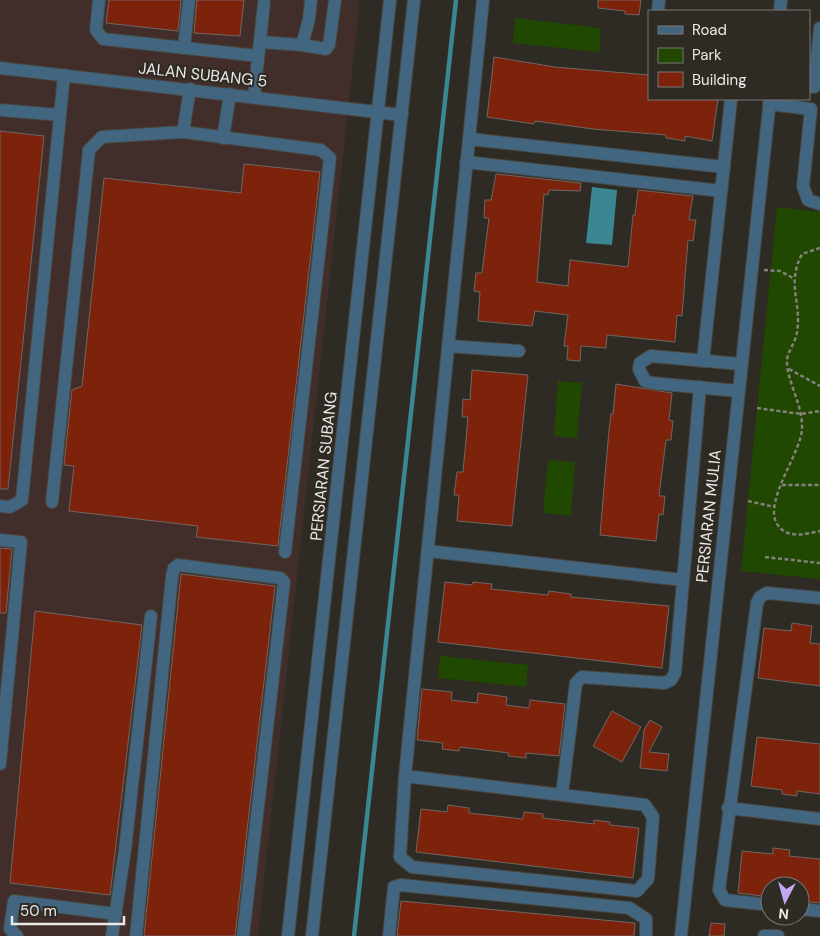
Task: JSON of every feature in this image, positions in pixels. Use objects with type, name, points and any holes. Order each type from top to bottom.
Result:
[{"type":"street","points":[[99,0],[96,30],[103,39],[258,56]]},
{"type":"street","points":[[184,48],[189,0]]},
{"type":"street","points":[[302,46],[309,19],[311,0]]},
{"type":"street","points":[[260,42],[326,49],[329,45],[336,0]]},
{"type":"street","name":"PERSIARAN SUBANG","points":[[288,936],[390,0]]},
{"type":"street","points":[[312,936],[414,0]]},
{"type":"street","points":[[405,776],[644,805],[653,817],[648,879],[637,891],[412,867],[400,857],[405,776],[483,0]]},
{"type":"street","points":[[254,96],[264,3]]},
{"type":"street","points":[[810,86],[814,87],[820,28]]},
{"type":"street","name":"JALAN SUBANG 5","points":[[0,68],[254,96],[402,115]]},
{"type":"street","points":[[0,506],[10,507],[22,500],[64,75]]},
{"type":"street","points":[[183,132],[190,89]]},
{"type":"street","points":[[223,138],[230,94]]},
{"type":"street","points":[[703,360],[731,100]]},
{"type":"street","points":[[770,101],[812,109],[803,186],[808,200],[820,204]]},
{"type":"street","name":"PERSIARAN MULIA","points":[[681,936],[740,364],[770,101]]},
{"type":"street","points":[[0,110],[60,116]]},
{"type":"street","points":[[52,502],[89,150],[102,137],[183,132],[321,150],[330,158],[285,552]]},
{"type":"street","points":[[468,139],[724,167]]},
{"type":"street","points":[[466,162],[721,191]]},
{"type":"street","points":[[448,346],[519,351]]},
{"type":"street","points":[[738,391],[645,380],[639,369],[640,363],[651,356],[740,364]]},
{"type":"street","points":[[562,794],[576,683],[582,677],[664,682],[670,680],[675,673],[700,387]]},
{"type":"street","points":[[0,540],[21,542],[0,764]]},
{"type":"street","points":[[428,551],[683,580]]},
{"type":"street","points":[[136,936],[172,576],[174,568],[178,565],[280,578],[284,582],[243,936]]},
{"type":"street","points":[[760,904],[726,900],[719,890],[728,808],[756,602],[766,593],[820,598]]},
{"type":"street","points":[[112,936],[150,616]]},
{"type":"street","points":[[728,808],[820,819]]},
{"type":"street","points":[[389,936],[394,887],[400,885],[629,908],[646,919],[646,936]]},
{"type":"street","points":[[16,936],[10,929],[14,901],[116,914]]},
{"type":"street","points":[[764,936],[778,936]]},
{"type":"path","points":[[820,248],[802,254],[793,278],[798,324],[797,335],[787,361],[801,414],[802,430],[781,485],[775,507],[775,520],[780,529],[797,536],[820,531]]},
{"type":"path","points":[[751,269],[780,271],[793,278]]},
{"type":"path","points":[[789,369],[820,386]]},
{"type":"path","points":[[757,408],[801,414],[820,411]]},
{"type":"path","points":[[781,485],[820,485]]},
{"type":"path","points":[[748,501],[775,507]]},
{"type":"path","points":[[764,557],[820,564]]},
{"type":"shaded area","points":[[0,0],[360,0],[258,936],[0,936]]},
{"type":"green space","points":[[515,18],[601,28],[599,52],[513,43]]},
{"type":"green space","points":[[777,207],[820,212],[820,579],[741,571]]},
{"type":"green space","points":[[558,381],[582,383],[577,438],[554,436]]},
{"type":"green space","points":[[548,460],[575,462],[571,516],[543,513]]},
{"type":"green space","points":[[440,656],[528,665],[526,687],[438,678]]},
{"type":"water","points":[[592,187],[617,190],[612,245],[586,243]]},
{"type":"building","points":[[109,0],[181,0],[178,31],[106,23]]},
{"type":"building","points":[[197,0],[244,0],[240,36],[194,33]]},
{"type":"building","points":[[598,0],[641,0],[639,15],[625,14],[625,11],[598,8]]},
{"type":"building","points":[[494,57],[555,67],[648,75],[648,100],[718,100],[712,141],[685,136],[685,141],[666,138],[666,135],[593,129],[535,121],[534,124],[487,117]]},
{"type":"building","points":[[0,131],[44,136],[8,489],[0,489]]},
{"type":"building","points":[[244,164],[320,172],[278,546],[196,537],[198,526],[69,511],[74,466],[64,465],[72,390],[82,386],[104,178],[241,193]]},
{"type":"building","points":[[496,174],[581,183],[580,191],[549,190],[548,195],[544,194],[537,282],[568,286],[570,260],[628,267],[633,215],[635,215],[638,190],[693,196],[689,220],[696,220],[693,241],[688,240],[682,316],[677,315],[675,342],[607,335],[606,348],[581,346],[580,361],[567,360],[568,346],[564,346],[568,315],[535,311],[532,326],[478,321],[480,292],[474,291],[476,273],[482,273],[489,218],[484,218],[485,200],[491,200]]},
{"type":"building","points":[[472,370],[528,375],[512,526],[457,521],[459,495],[454,495],[457,472],[463,472],[468,417],[462,417],[463,399],[470,400]]},
{"type":"building","points":[[616,384],[672,393],[669,420],[673,421],[671,440],[666,440],[659,496],[665,496],[663,515],[659,514],[656,541],[600,535],[609,430],[611,414],[613,414]]},
{"type":"building","points":[[0,548],[12,549],[6,613],[0,613]]},
{"type":"building","points":[[181,574],[275,586],[235,936],[144,936]]},
{"type":"building","points":[[445,582],[472,585],[473,582],[492,584],[491,589],[548,595],[549,591],[571,594],[571,597],[669,606],[662,668],[438,642]]},
{"type":"building","points":[[35,611],[142,625],[110,895],[10,883]]},
{"type":"building","points":[[792,623],[812,626],[810,643],[820,644],[820,686],[758,678],[764,628],[791,631]]},
{"type":"building","points":[[422,689],[452,692],[451,700],[477,703],[478,693],[507,697],[506,705],[529,708],[530,700],[565,704],[559,756],[526,753],[526,758],[508,756],[509,753],[460,747],[459,751],[442,749],[443,743],[417,740]]},
{"type":"building","points":[[612,711],[641,727],[622,762],[593,746]]},
{"type":"building","points":[[650,720],[662,727],[649,752],[669,754],[667,771],[640,768],[644,730]]},
{"type":"building","points":[[757,737],[820,744],[820,794],[797,791],[797,796],[782,794],[782,790],[751,786]]},
{"type":"building","points":[[448,805],[469,808],[469,813],[523,819],[524,812],[543,814],[543,818],[594,824],[594,820],[610,822],[610,825],[639,828],[633,878],[416,852],[421,809],[447,812]]},
{"type":"building","points":[[773,848],[790,850],[789,856],[820,859],[820,903],[810,902],[810,876],[760,876],[760,896],[738,893],[742,851],[773,854]]},
{"type":"building","points":[[401,901],[635,923],[634,936],[397,936]]},
{"type":"building","points":[[711,923],[725,924],[724,936],[709,936]]},
{"type":"waterway","points":[[354,936],[456,0]]}]
